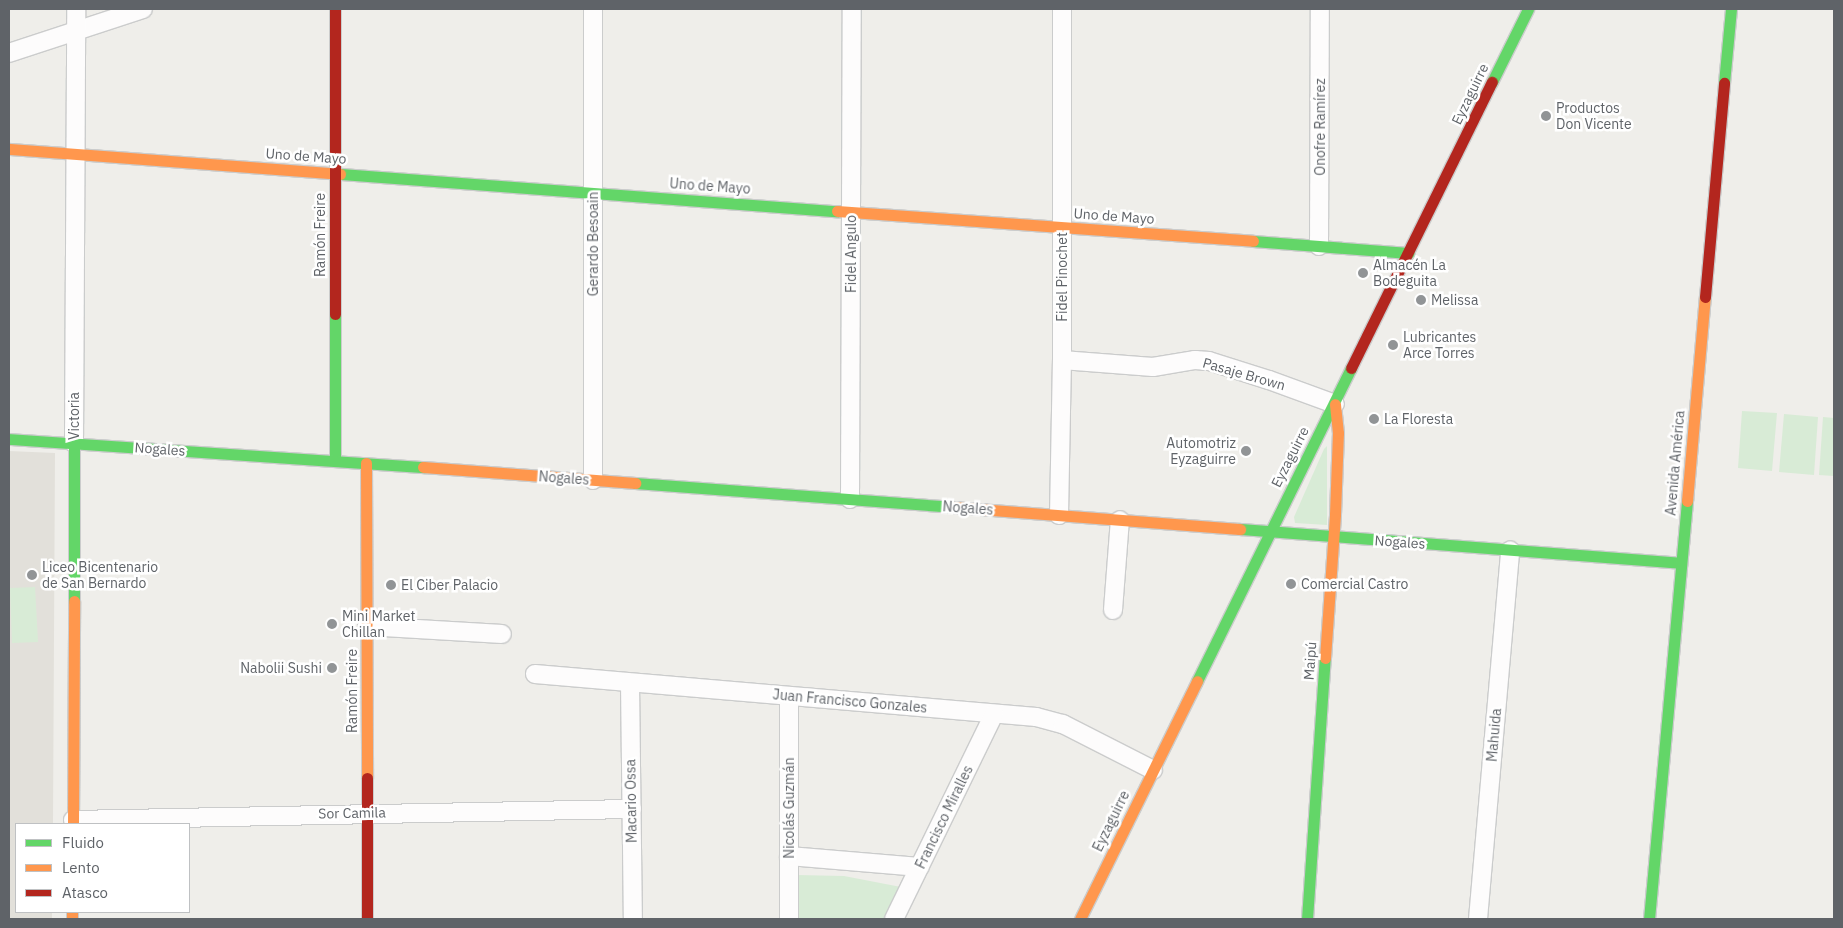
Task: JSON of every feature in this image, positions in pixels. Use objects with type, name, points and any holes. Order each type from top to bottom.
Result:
[{"type":"street","name":"Victoria","points":[[73,822],[76,9]]},
{"type":"street","points":[[9,53],[143,9]]},
{"type":"street","name":"Ramón Freire","points":[[335,9],[335,460]]},
{"type":"street","name":"Gerardo Besoain","points":[[593,9],[593,480]]},
{"type":"street","name":"Fidel Angulo","points":[[850,499],[852,9]]},
{"type":"street","name":"Fidel Pinochet","points":[[1059,516],[1062,360],[1062,9]]},
{"type":"street","name":"Onofre Ramírez","points":[[1319,246],[1320,9]]},
{"type":"street","name":"Eyzaguirre","points":[[1080,919],[1528,9]]},
{"type":"street","name":"Avenida América","points":[[1649,919],[1731,9]]},
{"type":"street","name":"Uno de Mayo","points":[[9,149],[1409,253]]},
{"type":"street","name":"Pasaje Brown","points":[[1062,360],[1153,368],[1195,360],[1209,361],[1270,380],[1335,404]]},
{"type":"street","name":"Maipú","points":[[1307,919],[1333,537],[1338,433],[1335,404]]},
{"type":"street","name":"Nogales","points":[[9,439],[335,460],[1681,563]]},
{"type":"street","name":"Ramón Freire","points":[[366,463],[367,919]]},
{"type":"street","points":[[1113,610],[1120,520]]},
{"type":"street","name":"Mahuida","points":[[1478,919],[1510,550]]},
{"type":"street","points":[[367,626],[502,634]]},
{"type":"street","name":"Juan Francisco Gonzales","points":[[535,674],[994,714],[1054,721],[1153,770]]},
{"type":"street","name":"Macario Ossa","points":[[630,682],[633,919]]},
{"type":"street","name":"Nicolás Guzmán","points":[[789,696],[789,919]]},
{"type":"street","name":"Francisco Miralles","points":[[894,919],[994,714]]},
{"type":"street","name":"Sor Camila","points":[[73,822],[367,813],[632,809]]},
{"type":"street","points":[[789,856],[920,867]]},
{"type":"shaded area","name":"Liceo Bicentenario de San Bernardo","points":[[9,451],[55,453],[53,823],[15,823],[15,913],[52,913],[52,919],[9,919]]},
{"type":"green space","points":[[1742,411],[1777,413],[1772,471],[1738,468]]},
{"type":"green space","points":[[1784,414],[1818,417],[1814,475],[1779,472]]},
{"type":"green space","points":[[1823,417],[1834,418],[1834,476],[1819,475]]},
{"type":"green space","points":[[1327,446],[1327,525],[1295,523],[1294,517]]},
{"type":"green space","points":[[35,587],[38,642],[12,643],[10,588]]},
{"type":"green space","points":[[797,875],[844,876],[901,887],[884,919],[799,919]]},
{"type":"traffic: fast","points":[[1492,82],[1528,9]]},
{"type":"traffic: fast","points":[[1724,83],[1731,9]]},
{"type":"traffic: fast","points":[[340,174],[837,211]]},
{"type":"traffic: fast","points":[[1253,241],[1409,253]]},
{"type":"traffic: fast","points":[[335,314],[335,460]]},
{"type":"traffic: fast","points":[[1197,681],[1351,368]]},
{"type":"traffic: fast","points":[[9,439],[423,467]]},
{"type":"traffic: fast","points":[[74,443],[74,601]]},
{"type":"traffic: fast","points":[[635,483],[952,507]]},
{"type":"traffic: fast","points":[[1649,919],[1687,501]]},
{"type":"traffic: fast","points":[[1240,529],[1681,563]]},
{"type":"traffic: fast","points":[[1307,919],[1325,658]]},
{"type":"traffic: slow","points":[[9,149],[340,174]]},
{"type":"traffic: slow","points":[[837,211],[1253,241]]},
{"type":"traffic: slow","points":[[1687,501],[1705,297]]},
{"type":"traffic: slow","points":[[1325,658],[1335,514],[1338,433],[1335,404]]},
{"type":"traffic: slow","points":[[366,463],[367,778]]},
{"type":"traffic: slow","points":[[423,467],[635,483]]},
{"type":"traffic: slow","points":[[952,507],[1240,529]]},
{"type":"traffic: slow","points":[[73,823],[74,601]]},
{"type":"traffic: slow","points":[[1080,919],[1197,681]]},
{"type":"traffic: slow","points":[[72,913],[72,919]]},
{"type":"traffic: jam","points":[[335,9],[335,314]]},
{"type":"traffic: jam","points":[[1351,368],[1492,82]]},
{"type":"traffic: jam","points":[[1705,297],[1724,83]]},
{"type":"traffic: jam","points":[[367,778],[367,919]]},
{"type":"place","name":"Productos Don Vicente","points":[[1546,116]]},
{"type":"place","name":"Almacén La Bodeguita","points":[[1363,273]]},
{"type":"place","name":"Melissa","points":[[1421,300]]},
{"type":"place","name":"Lubricantes Arce Torres","points":[[1393,345]]},
{"type":"place","name":"La Floresta","points":[[1374,419]]},
{"type":"place","name":"Automotriz Eyzaguirre","points":[[1246,451]]},
{"type":"place","name":"Liceo Bicentenario de San Bernardo","points":[[32,575]]},
{"type":"place","name":"Comercial Castro","points":[[1291,584]]},
{"type":"place","name":"El Ciber Palacio","points":[[391,585]]},
{"type":"place","name":"Mini Market Chillan","points":[[332,624]]},
{"type":"place","name":"Nabolii Sushi","points":[[332,668]]}]
